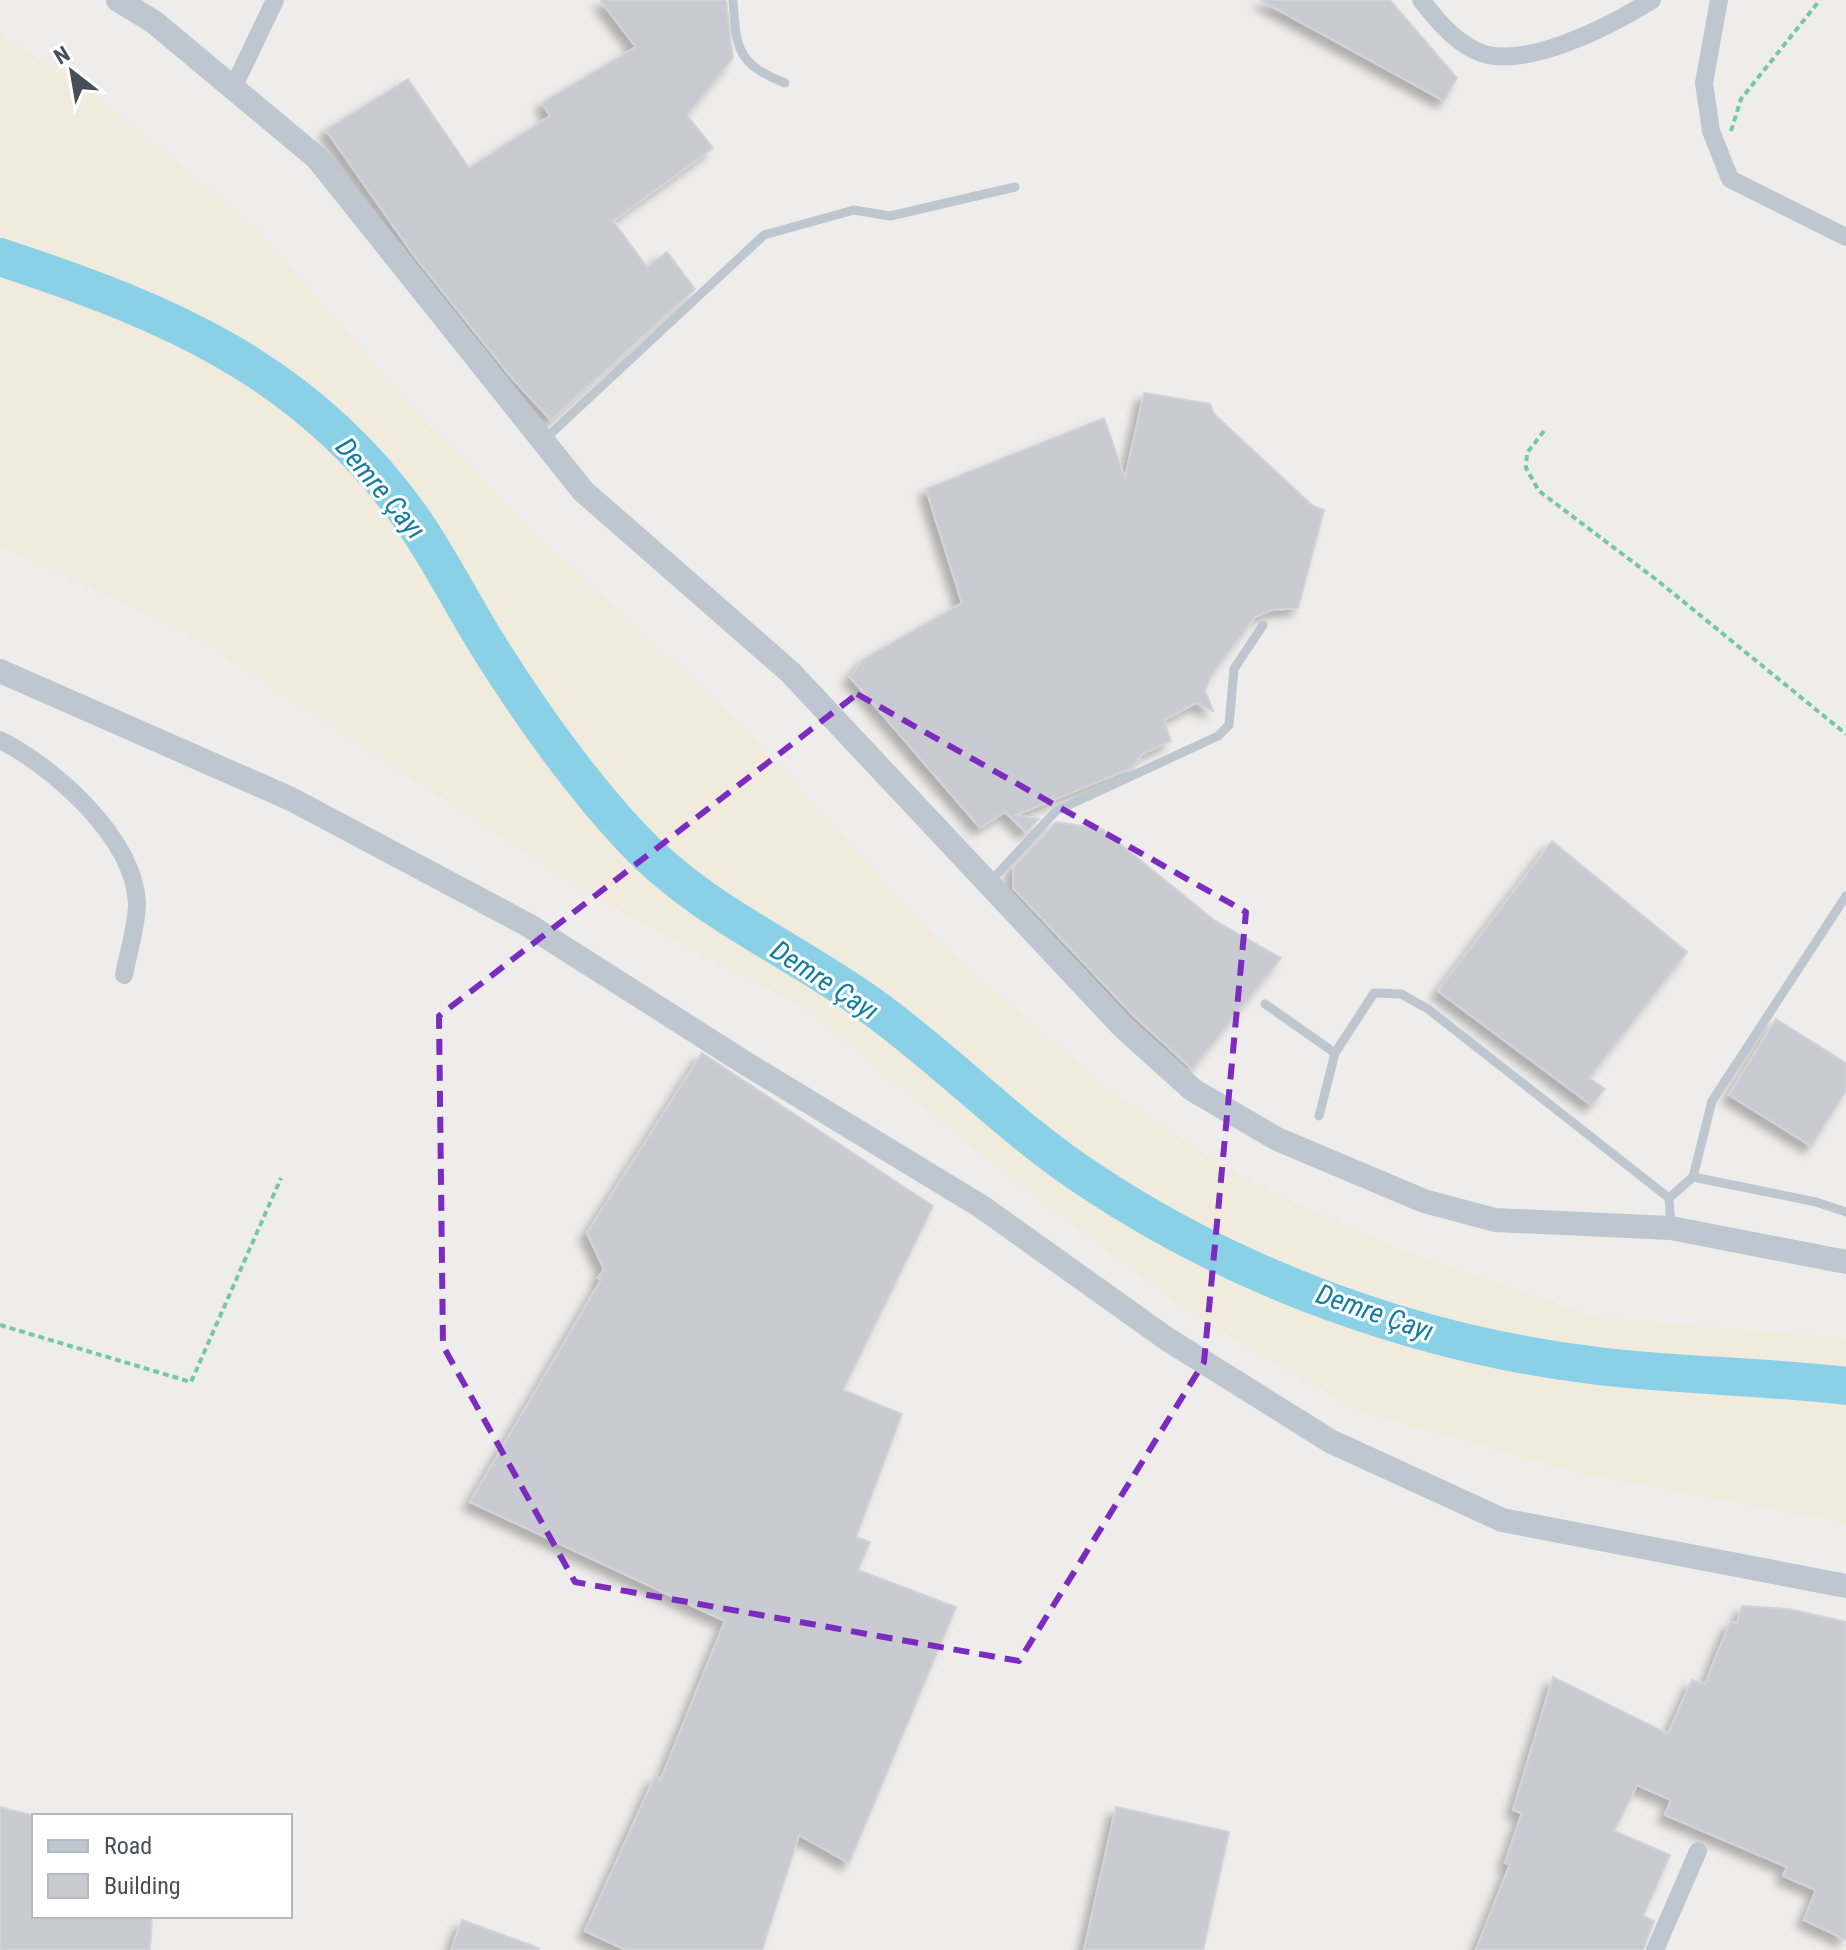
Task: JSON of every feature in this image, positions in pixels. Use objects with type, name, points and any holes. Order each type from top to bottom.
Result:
[{"type":"street","points":[[118,0],[154,22],[317,158],[583,491],[790,672],[1123,1027],[1193,1090],[1277,1139],[1424,1201],[1495,1220],[1570,1226],[1671,1228],[1846,1262]]},
{"type":"street","points":[[233,88],[275,0]]},
{"type":"street","points":[[1421,0],[1449,34],[1477,52],[1520,57],[1578,37],[1652,0]]},
{"type":"street","points":[[1719,0],[1704,83],[1711,131],[1730,179],[1846,237]]},
{"type":"street","points":[[0,671],[291,799],[528,925],[745,1063],[982,1207],[1167,1339],[1330,1441],[1502,1520],[1846,1586]]},
{"type":"street","points":[[0,740],[66,785],[107,831],[131,873],[137,904],[124,975]]},
{"type":"street","points":[[1655,1950],[1698,1851]]},
{"type":"lane","points":[[733,0],[738,47],[747,63],[759,73],[785,83]]},
{"type":"lane","points":[[543,441],[764,235],[854,210],[890,216],[1015,187]]},
{"type":"lane","points":[[989,883],[1056,811],[1218,736],[1229,725],[1234,669],[1263,625]]},
{"type":"lane","points":[[1669,1198],[1693,1177],[1712,1101],[1846,896]]},
{"type":"lane","points":[[1319,1116],[1335,1053],[1374,993],[1401,994],[1428,1009],[1669,1198],[1671,1228]]},
{"type":"lane","points":[[1265,1004],[1335,1053]]},
{"type":"lane","points":[[1693,1177],[1816,1202],[1846,1212]]},
{"type":"path","points":[[1722,160],[1741,99],[1820,0]]},
{"type":"path","points":[[1544,431],[1527,453],[1526,468],[1539,491],[1658,581],[1846,734]]},
{"type":"path","points":[[0,1325],[191,1382],[281,1178]]},
{"type":"highlighted area","points":[[857,694],[1246,912],[1204,1362],[1019,1661],[575,1582],[443,1346],[439,1016]]},
{"type":"sand","points":[[0,36],[75,79],[255,227],[407,402],[542,540],[744,728],[945,948],[1105,1087],[1246,1180],[1397,1248],[1598,1317],[1846,1338],[1846,1524],[1576,1473],[1359,1412],[1196,1317],[992,1163],[807,1010],[593,897],[195,637],[0,546]]},
{"type":"building","points":[[600,0],[726,0],[733,58],[687,115],[713,148],[613,221],[647,267],[667,252],[695,289],[551,420],[512,378],[415,257],[326,130],[408,79],[469,168],[550,116],[542,103],[636,47]]},
{"type":"building","points":[[1260,0],[1390,0],[1457,78],[1444,101]]},
{"type":"building","points":[[1144,393],[1210,404],[1214,414],[1313,506],[1324,510],[1298,608],[1272,610],[1255,617],[1212,674],[1205,690],[1213,711],[1196,703],[1164,720],[1171,741],[1142,754],[1132,768],[1016,815],[1039,819],[1026,832],[1005,812],[980,828],[850,677],[864,659],[962,603],[926,489],[1104,418],[1125,478]]},
{"type":"building","points":[[1056,822],[1102,829],[1214,920],[1281,958],[1192,1069],[1134,1016],[1013,888],[1013,868]]},
{"type":"building","points":[[1552,841],[1687,952],[1589,1078],[1605,1089],[1591,1105],[1438,991]]},
{"type":"building","points":[[1776,1019],[1846,1063],[1846,1091],[1811,1146],[1729,1095]]},
{"type":"building","points":[[702,1053],[933,1206],[843,1390],[902,1414],[856,1537],[870,1542],[858,1570],[956,1607],[849,1863],[799,1835],[762,1950],[626,1950],[585,1931],[655,1776],[661,1779],[725,1621],[470,1502],[601,1280],[598,1278],[604,1269],[587,1233]]},
{"type":"building","points":[[1742,1606],[1789,1609],[1846,1622],[1846,1940],[1804,1920],[1816,1890],[1783,1876],[1787,1867],[1665,1815],[1671,1800],[1637,1785],[1614,1831],[1670,1855],[1643,1916],[1654,1921],[1643,1950],[1476,1950],[1510,1864],[1505,1863],[1522,1813],[1513,1810],[1553,1677],[1668,1734],[1692,1680],[1705,1684],[1730,1622],[1737,1623]]},
{"type":"building","points":[[0,1807],[32,1815],[32,1918],[152,1918],[150,1950],[0,1950]]},
{"type":"building","points":[[1116,1807],[1229,1832],[1203,1950],[1084,1950]]},
{"type":"building","points":[[462,1920],[539,1948],[451,1950]]},
{"type":"waterway","name":"Demre Çayı","points":[[0,257],[120,300],[176,325],[280,385],[327,423],[371,467],[412,519],[525,702],[593,793],[630,836],[657,862],[714,907],[870,1005],[1062,1161],[1148,1217],[1270,1278],[1334,1303],[1465,1342],[1598,1366],[1846,1386]]}]
